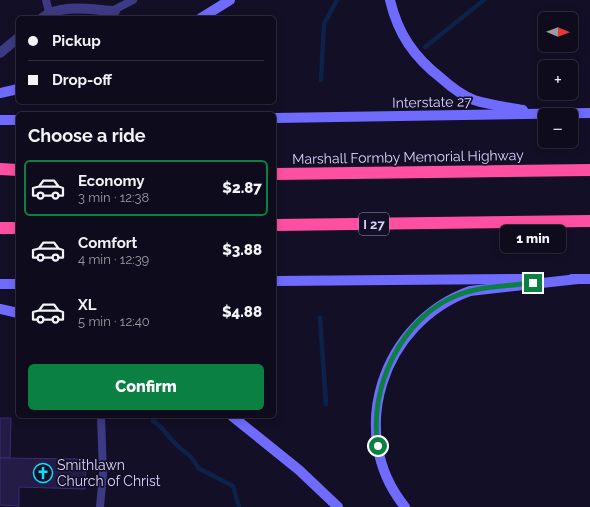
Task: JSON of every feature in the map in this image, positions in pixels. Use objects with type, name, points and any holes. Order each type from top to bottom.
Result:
[{"type":"highway","points":[[0,169],[16,170]]},
{"type":"highway","name":"Marshall Formby Memorial Highway","points":[[276,174],[590,170]]},
{"type":"highway","name":"I 27","points":[[276,225],[590,221]]},
{"type":"highway","points":[[0,228],[16,228]]},
{"type":"main road","points":[[204,16],[230,0]]},
{"type":"main road","points":[[390,0],[393,16],[400,32],[416,56],[456,91],[475,100],[538,112]]},
{"type":"main road","points":[[0,93],[16,89]]},
{"type":"main road","name":"Interstate 27","points":[[276,118],[538,113]]},
{"type":"main road","name":"Interstate 27","points":[[578,113],[590,113]]},
{"type":"main road","points":[[0,120],[16,120]]},
{"type":"main road","points":[[405,507],[393,488],[381,460],[377,438],[376,419],[378,398],[384,377],[390,362],[409,333],[423,318],[437,307],[456,296],[470,291],[578,279]]},
{"type":"main road","points":[[276,281],[590,279]]},
{"type":"main road","points":[[0,284],[16,284]]},
{"type":"main road","points":[[0,309],[16,313]]},
{"type":"main road","points":[[234,418],[299,470],[338,507]]},
{"type":"street","points":[[46,15],[67,9],[114,15]]},
{"type":"street","points":[[0,54],[16,40]]},
{"type":"lane","points":[[46,0],[46,15]]},
{"type":"lane","points":[[114,15],[133,0]]},
{"type":"lane","points":[[100,507],[103,474],[101,418]]},
{"type":"building","points":[[0,418],[11,418],[10,458],[0,458]]},
{"type":"building","name":"Smithlawn Church of Christ","points":[[0,458],[86,459],[85,489],[19,487],[19,506],[0,505]]},
{"type":"waterway","points":[[321,80],[324,24],[337,0]]},
{"type":"waterway","points":[[425,47],[484,0]]},
{"type":"waterway","points":[[320,318],[326,404]]},
{"type":"waterway","points":[[154,418],[153,421],[159,425],[176,445],[190,456],[198,468],[233,486],[239,507]]},
{"type":"place","name":"Smithlawn Church of Christ","points":[[43,473]]},
{"type":"route","points":[[378,446],[376,419],[379,390],[390,362],[409,333],[423,318],[437,307],[456,296],[470,291],[533,283]]}]
